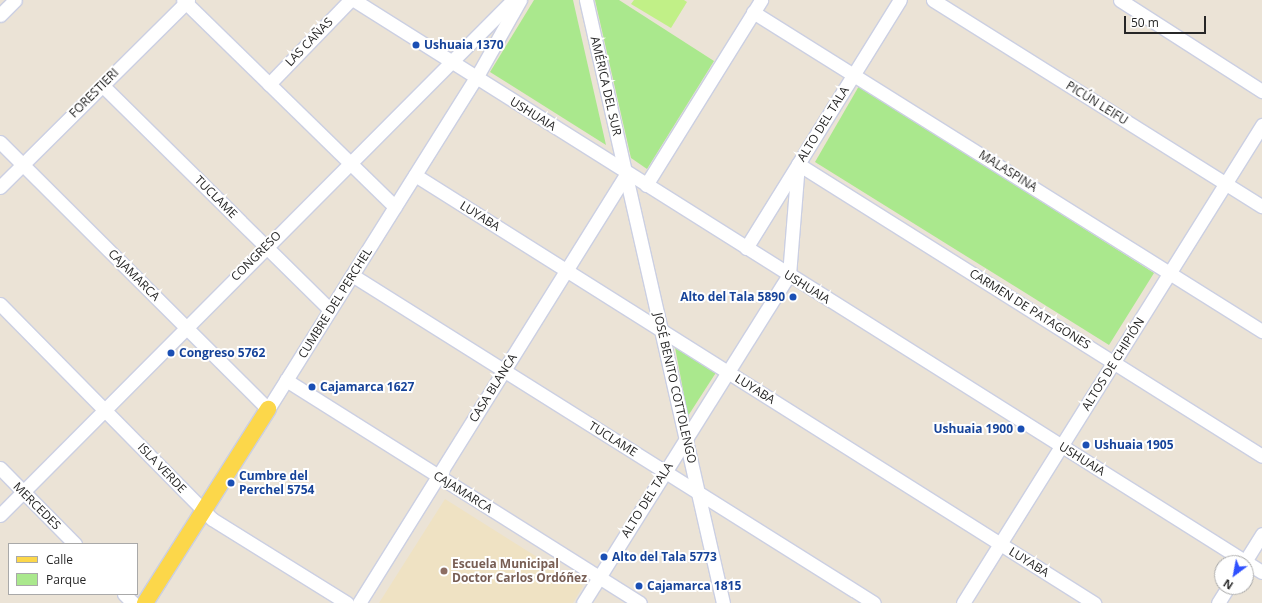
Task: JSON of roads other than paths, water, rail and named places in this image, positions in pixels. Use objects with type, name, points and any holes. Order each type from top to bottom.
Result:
[{"type":"main road","name":"CUMBRE DEL PERCHEL","points":[[146,603],[268,409]]},
{"type":"street","points":[[0,15],[15,0]]},
{"type":"street","name":"LAS CAÑAS","points":[[269,84],[350,0]]},
{"type":"street","name":"USHUAIA","points":[[354,0],[1233,555]]},
{"type":"street","name":"CONGRESO","points":[[0,515],[185,327],[514,0]]},
{"type":"street","name":"CUMBRE DEL PERCHEL","points":[[268,409],[476,78],[520,0]]},
{"type":"street","name":"AMÉRICA DEL SUR","points":[[586,0],[626,173]]},
{"type":"street","points":[[646,185],[761,0]]},
{"type":"street","name":"ALTO DEL TALA","points":[[746,248],[900,0]]},
{"type":"street","name":"PICÚN LEIFU","points":[[933,0],[1262,206]]},
{"type":"street","points":[[1120,0],[1262,91]]},
{"type":"street","points":[[185,1],[395,207]]},
{"type":"street","name":"FORESTIERI","points":[[0,187],[185,1]]},
{"type":"street","name":"MALASPINA","points":[[754,12],[1262,331]]},
{"type":"street","name":"TUCLAME","points":[[102,85],[330,310]]},
{"type":"street","name":"ALTOS DE CHIPIÓN","points":[[963,603],[1262,125]]},
{"type":"street","name":"CAJAMARCA","points":[[0,142],[268,409]]},
{"type":"street","points":[[789,275],[798,164]]},
{"type":"street","name":"CARMEN DE PATAGONES","points":[[798,164],[1262,456]]},
{"type":"street","name":"CASA BLANCA","points":[[359,603],[626,173]]},
{"type":"street","name":"JOSÉ BENITO COTTOLENGO","points":[[626,173],[723,603]]},
{"type":"street","name":"LUYABA","points":[[415,175],[1094,603]]},
{"type":"street","name":"ALTO DEL TALA","points":[[583,603],[789,275]]},
{"type":"street","name":"TUCLAME","points":[[352,276],[874,603]]},
{"type":"street","name":"ISLA VERDE","points":[[0,304],[212,519],[347,603]]},
{"type":"street","name":"CAJAMARCA","points":[[286,380],[640,603]]},
{"type":"street","name":"MERCEDES","points":[[0,468],[74,543]]},
{"type":"street","points":[[1248,555],[1262,534]]},
{"type":"street","points":[[125,595],[133,603]]},
{"type":"place","name":"Ushuaia 1370","points":[[416,45]]},
{"type":"place","name":"Alto del Tala 5890","points":[[793,297]]},
{"type":"place","name":"Congreso 5762","points":[[171,353]]},
{"type":"place","name":"Cajamarca 1627","points":[[312,387]]},
{"type":"place","name":"Ushuaia 1900","points":[[1021,429]]},
{"type":"place","name":"Ushuaia 1905","points":[[1086,445]]},
{"type":"place","name":"Cumbre del Perchel 5754","points":[[231,483]]},
{"type":"place","name":"Alto del Tala 5773","points":[[604,557]]},
{"type":"place","name":"Escuela Municipal Doctor Carlos Ordóñez","points":[[444,571]]},
{"type":"place","name":"Cajamarca 1815","points":[[639,586]]}]
